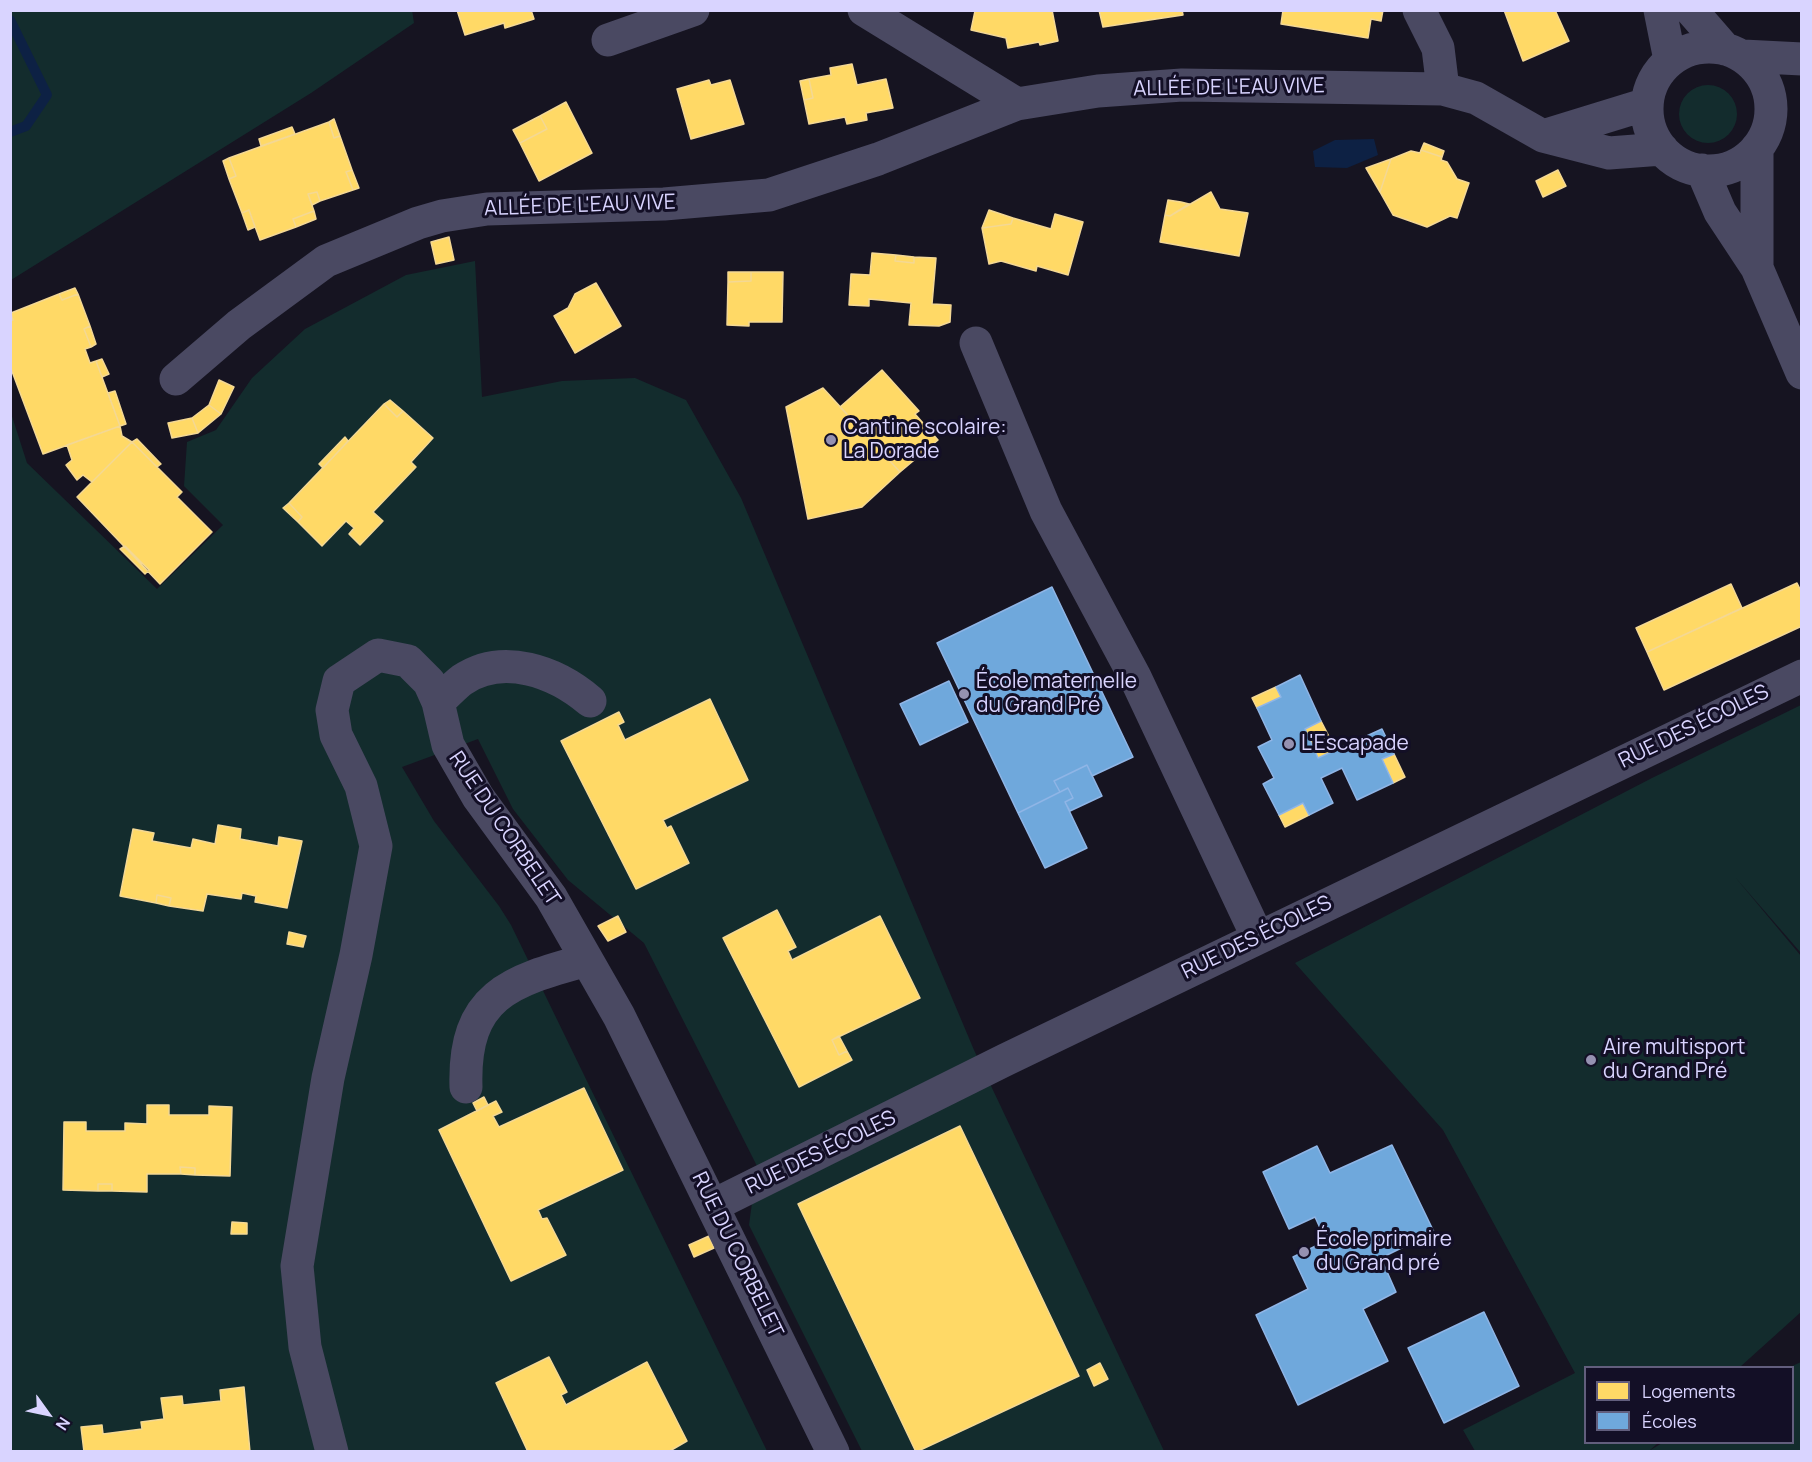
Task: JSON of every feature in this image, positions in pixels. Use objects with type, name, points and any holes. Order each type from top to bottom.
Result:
[{"type":"street","points":[[608,40],[693,10]]},
{"type":"street","points":[[864,10],[1017,104]]},
{"type":"street","points":[[1419,10],[1438,48],[1443,88]]},
{"type":"street","points":[[1660,10],[1670,60]]},
{"type":"street","points":[[1691,10],[1734,52],[1756,68],[1765,83],[1770,108],[1766,134],[1757,148],[1744,160],[1729,168],[1702,170],[1673,160],[1662,149],[1650,129],[1647,104],[1650,90],[1659,71],[1670,60],[1691,49],[1709,46],[1734,52],[1802,59]]},
{"type":"street","points":[[1770,108],[1802,70]]},
{"type":"street","name":"ALLÉE DE L'EAU VIVE","points":[[176,379],[239,325],[326,261],[418,223],[486,209],[664,204],[769,195],[878,159],[1017,104],[1098,91],[1182,85],[1443,88],[1476,98],[1543,136],[1609,153],[1662,149]]},
{"type":"street","points":[[1543,136],[1647,104]]},
{"type":"street","points":[[1757,148],[1757,268]]},
{"type":"street","points":[[1702,170],[1720,212],[1757,268],[1802,373]]},
{"type":"street","points":[[976,343],[1046,511],[1135,677],[1258,938]]},
{"type":"street","name":"RUE DU CORBELET","points":[[332,1452],[305,1347],[297,1266],[328,1078],[356,955],[376,846],[362,786],[336,735],[332,710],[339,681],[378,655],[408,662],[429,682],[438,702],[448,745],[478,797],[551,897],[619,1016],[714,1205],[833,1452]]},
{"type":"street","points":[[438,702],[463,680],[490,668],[515,665],[543,673],[576,688],[590,701]]},
{"type":"street","name":"RUE DES ÉCOLES","points":[[714,1205],[1005,1060],[1802,676]]},
{"type":"street","points":[[466,1087],[465,1058],[473,1028],[488,1002],[513,985],[587,960]]},
{"type":"green space","points":[[11,10],[412,10],[414,23],[311,93],[11,280]]},
{"type":"green space","points":[[1702,85],[1714,85],[1729,93],[1737,108],[1737,120],[1729,135],[1714,143],[1702,143],[1687,135],[1679,120],[1679,108],[1687,93]]},
{"type":"green space","points":[[475,261],[482,397],[562,381],[635,378],[686,400],[741,498],[974,1050],[1164,1451],[862,1451],[749,1225],[757,1166],[644,943],[568,880],[513,809],[478,739],[402,767],[434,821],[511,925],[767,1451],[11,1451],[10,410],[27,463],[157,589],[223,525],[184,486],[187,442],[216,430],[252,378],[305,329],[406,275]]},
{"type":"green space","name":"Aire multisport du Grand Pré","points":[[1801,705],[1801,953],[1735,877],[1801,956],[1801,1312],[1741,1366],[1584,1366],[1584,1444],[1657,1444],[1649,1451],[1475,1451],[1463,1430],[1575,1373],[1443,1130],[1295,963],[1652,778]]},
{"type":"green space","points":[[1801,1362],[1801,1451],[1649,1451],[1660,1444],[1794,1444],[1792,1366]]},
{"type":"water","points":[[1374,139],[1378,155],[1347,168],[1315,167],[1313,151],[1335,140]]},
{"type":"building: Logements","points":[[457,10],[531,10],[534,19],[505,28],[504,23],[465,35]]},
{"type":"building: Logements","points":[[1052,10],[1058,41],[1008,48],[1006,38],[971,30],[975,11]]},
{"type":"building: Logements","points":[[1099,10],[1182,10],[1183,15],[1103,27]]},
{"type":"building: Logements","points":[[1283,10],[1383,10],[1381,21],[1371,19],[1368,38],[1281,24]]},
{"type":"building: Logements","points":[[1504,10],[1555,10],[1569,41],[1523,61]]},
{"type":"building: Logements","points":[[852,64],[857,85],[886,79],[893,108],[866,113],[867,120],[847,124],[845,117],[809,124],[804,100],[813,98],[809,79],[831,75],[830,68]]},
{"type":"building: Logements","points":[[809,79],[813,98],[804,100],[800,81]]},
{"type":"building: Logements","points":[[709,80],[711,85],[730,80],[744,124],[691,139],[677,89]]},
{"type":"building: Logements","points":[[566,102],[592,153],[539,181],[520,143],[547,129],[540,116]]},
{"type":"building: Logements","points":[[540,116],[547,129],[520,143],[513,130]]},
{"type":"building: Logements","points":[[334,119],[340,136],[334,138],[329,122]]},
{"type":"building: Logements","points":[[329,122],[334,138],[340,136],[352,170],[346,172],[353,190],[320,201],[317,192],[308,194],[314,211],[293,219],[296,227],[260,240],[249,210],[242,213],[229,179],[236,176],[229,158]]},
{"type":"building: Logements","points":[[292,127],[295,134],[261,146],[259,139]]},
{"type":"building: Logements","points":[[1424,143],[1444,151],[1442,157],[1421,150]]},
{"type":"building: Logements","points":[[1421,150],[1442,157],[1441,160],[1447,162],[1457,179],[1469,183],[1457,218],[1450,216],[1427,227],[1393,215],[1380,192],[1391,159],[1411,151],[1420,153]]},
{"type":"building: Logements","points":[[229,158],[236,176],[229,179],[223,161]]},
{"type":"building: Logements","points":[[1391,159],[1380,192],[1366,168]]},
{"type":"building: Logements","points":[[352,170],[359,188],[353,190],[346,172]]},
{"type":"building: Logements","points":[[1558,170],[1566,186],[1543,197],[1536,181]]},
{"type":"building: Logements","points":[[317,192],[320,201],[312,205],[308,194]]},
{"type":"building: Logements","points":[[1211,192],[1220,209],[1248,213],[1239,256],[1160,242],[1165,215],[1170,216]]},
{"type":"building: Logements","points":[[1168,200],[1189,204],[1170,216],[1165,215]]},
{"type":"building: Logements","points":[[249,210],[255,227],[248,230],[242,213]]},
{"type":"building: Logements","points":[[989,210],[1013,218],[1011,224],[982,228]]},
{"type":"building: Logements","points":[[314,211],[316,219],[296,227],[293,219]]},
{"type":"building: Logements","points":[[1055,214],[1083,222],[1068,275],[1037,266],[1036,271],[1001,261],[989,264],[982,228],[1011,224],[1013,218],[1051,229]]},
{"type":"building: Logements","points":[[449,237],[454,260],[436,264],[431,242]]},
{"type":"building: Logements","points":[[872,253],[896,255],[895,261],[914,263],[914,257],[936,258],[932,304],[951,305],[950,322],[939,326],[909,325],[911,303],[869,299],[869,306],[849,305],[851,274],[870,275]]},
{"type":"building: Logements","points":[[896,255],[914,257],[914,263],[895,261]]},
{"type":"building: Logements","points":[[728,272],[751,272],[751,281],[728,282]]},
{"type":"building: Logements","points":[[751,272],[783,272],[782,322],[749,322],[749,326],[727,325],[728,282],[751,281]]},
{"type":"building: Logements","points":[[596,283],[621,326],[575,353],[554,316],[568,308],[575,294]]},
{"type":"building: Logements","points":[[75,288],[78,294],[62,300],[59,294]]},
{"type":"building: Logements","points":[[59,294],[62,300],[78,294],[90,326],[84,329],[91,347],[85,349],[90,363],[96,361],[120,426],[43,454],[10,366],[10,321],[13,320],[11,313]]},
{"type":"building: Logements","points":[[90,326],[96,344],[91,347],[84,329]]},
{"type":"building: Logements","points":[[102,359],[109,374],[102,377],[96,361]]},
{"type":"building: Logements","points":[[882,370],[919,411],[915,414],[938,440],[900,472],[840,407]]},
{"type":"building: Logements","points":[[219,380],[234,387],[221,414],[209,405]]},
{"type":"building: Logements","name":"Cantine scolaire: La Dorade","points":[[823,388],[900,472],[862,507],[808,519],[786,407]]},
{"type":"building: Logements","points":[[115,391],[126,424],[120,426],[108,393]]},
{"type":"building: Logements","points":[[390,400],[403,411],[397,417],[384,404]]},
{"type":"building: Logements","points":[[384,404],[397,417],[403,411],[433,438],[411,462],[416,467],[373,512],[383,521],[360,545],[349,534],[354,528],[346,521],[322,546],[298,522],[302,517],[289,503]]},
{"type":"building: Logements","points":[[209,405],[221,414],[198,433],[192,418]]},
{"type":"building: Logements","points":[[192,418],[198,433],[172,438],[168,423]]},
{"type":"building: Logements","points":[[120,426],[122,436],[132,442],[92,482],[83,475],[77,480],[66,465],[72,460],[67,445]]},
{"type":"building: Logements","points":[[345,437],[348,441],[323,468],[319,464]]},
{"type":"building: Logements","points":[[137,439],[161,464],[157,467],[132,442]]},
{"type":"building: Logements","points":[[132,442],[182,492],[177,497],[212,532],[160,584],[77,497]]},
{"type":"building: Logements","points":[[289,503],[302,517],[298,522],[283,508]]},
{"type":"building: Logements","points":[[125,546],[149,570],[145,574],[120,549]]},
{"type":"building: Logements","points":[[1797,583],[1802,593],[1802,626],[1664,690],[1647,652]]},
{"type":"building: Logements","points":[[1731,584],[1742,608],[1647,652],[1636,628]]},
{"type":"building: Logements","points":[[1276,687],[1281,697],[1257,708],[1252,698]]},
{"type":"building: Logements","points":[[710,699],[748,780],[663,820],[667,828],[671,826],[689,863],[636,889],[561,741],[619,712],[624,722],[618,725],[625,740]]},
{"type":"building: Logements","points":[[1321,721],[1336,750],[1318,758],[1305,729]]},
{"type":"building: Logements","points":[[1394,754],[1405,777],[1393,783],[1382,759]]},
{"type":"building: Logements","points":[[1303,803],[1309,815],[1285,827],[1279,815]]},
{"type":"building: Logements","points":[[218,825],[241,829],[240,839],[278,846],[279,837],[302,841],[287,908],[255,902],[256,896],[242,893],[241,899],[207,894],[203,911],[169,906],[171,898],[157,895],[156,903],[120,896],[133,829],[154,833],[152,841],[191,848],[193,839],[215,844]]},
{"type":"building: Logements","points":[[157,895],[171,898],[169,906],[156,903]]},
{"type":"building: Logements","points":[[777,910],[796,947],[788,951],[792,960],[880,916],[920,998],[832,1040],[839,1055],[847,1051],[852,1060],[799,1087],[723,938]]},
{"type":"building: Logements","points":[[618,916],[626,932],[608,941],[598,926]]},
{"type":"building: Logements","points":[[289,932],[306,936],[303,947],[287,944]]},
{"type":"building: Logements","points":[[839,1036],[847,1051],[839,1055],[832,1040]]},
{"type":"building: Logements","points":[[584,1088],[623,1170],[538,1210],[542,1219],[547,1218],[566,1255],[511,1281],[439,1130],[496,1101],[502,1112],[493,1116],[499,1127]]},
{"type":"building: Logements","points":[[484,1097],[488,1105],[477,1111],[473,1103]]},
{"type":"building: Logements","points":[[147,1105],[169,1105],[169,1115],[209,1115],[209,1106],[232,1107],[230,1176],[195,1175],[195,1168],[180,1167],[181,1174],[147,1174],[147,1192],[112,1191],[112,1184],[98,1184],[98,1191],[63,1190],[64,1122],[86,1122],[86,1131],[125,1131],[125,1123],[147,1124]]},
{"type":"building: Logements","points":[[960,1126],[1079,1376],[916,1452],[798,1204]]},
{"type":"building: Logements","points":[[180,1167],[195,1168],[195,1175],[181,1174]]},
{"type":"building: Logements","points":[[98,1184],[112,1184],[112,1191],[98,1191]]},
{"type":"building: Logements","points":[[232,1222],[247,1223],[247,1234],[231,1234]]},
{"type":"building: Logements","points":[[709,1236],[714,1248],[694,1257],[689,1245]]},
{"type":"building: Logements","points":[[549,1357],[567,1392],[561,1395],[566,1405],[647,1362],[687,1441],[668,1452],[528,1452],[496,1383]]},
{"type":"building: Logements","points":[[1100,1363],[1108,1379],[1094,1386],[1087,1370]]},
{"type":"building: Logements","points":[[244,1387],[250,1452],[84,1452],[81,1427],[102,1425],[103,1434],[142,1429],[141,1422],[164,1419],[161,1398],[182,1396],[183,1405],[221,1401],[220,1390]]},
{"type":"building: Écoles","points":[[1052,587],[1133,757],[1092,776],[1087,765],[1054,781],[1060,792],[1018,813],[937,643]]},
{"type":"building: Écoles","name":"L'Escapade","points":[[1300,675],[1321,721],[1305,729],[1318,758],[1382,729],[1394,754],[1382,759],[1393,783],[1357,800],[1342,768],[1321,778],[1333,803],[1309,815],[1303,803],[1279,815],[1263,784],[1274,778],[1258,747],[1272,740],[1257,708],[1281,697],[1276,687]]},
{"type":"building: Écoles","points":[[949,681],[968,722],[920,745],[900,704]]},
{"type":"building: Écoles","points":[[1087,765],[1102,796],[1070,811],[1065,802],[1073,798],[1068,788],[1060,792],[1054,781]]},
{"type":"building: Écoles","points":[[1068,788],[1073,798],[1065,802],[1087,848],[1045,868],[1018,813]]},
{"type":"building: Écoles","points":[[1392,1145],[1434,1232],[1381,1258],[1396,1292],[1363,1309],[1388,1361],[1298,1405],[1256,1315],[1308,1289],[1293,1257],[1326,1241],[1315,1217],[1289,1229],[1263,1172],[1317,1146],[1330,1173]]},
{"type":"building: Écoles","points":[[1484,1312],[1519,1386],[1444,1423],[1408,1348]]},
{"type":"waterway","points":[[10,20],[47,95],[26,126],[10,132]]},
{"type":"place","name":"Cantine scolaire: La Dorade","points":[[831,440]]},
{"type":"place","name":"École maternelle du Grand Pré","points":[[964,694]]},
{"type":"place","name":"L'Escapade","points":[[1289,744]]},
{"type":"place","name":"Aire multisport du Grand Pré","points":[[1591,1060]]},
{"type":"place","name":"École primaire du Grand pré","points":[[1304,1252]]}]
